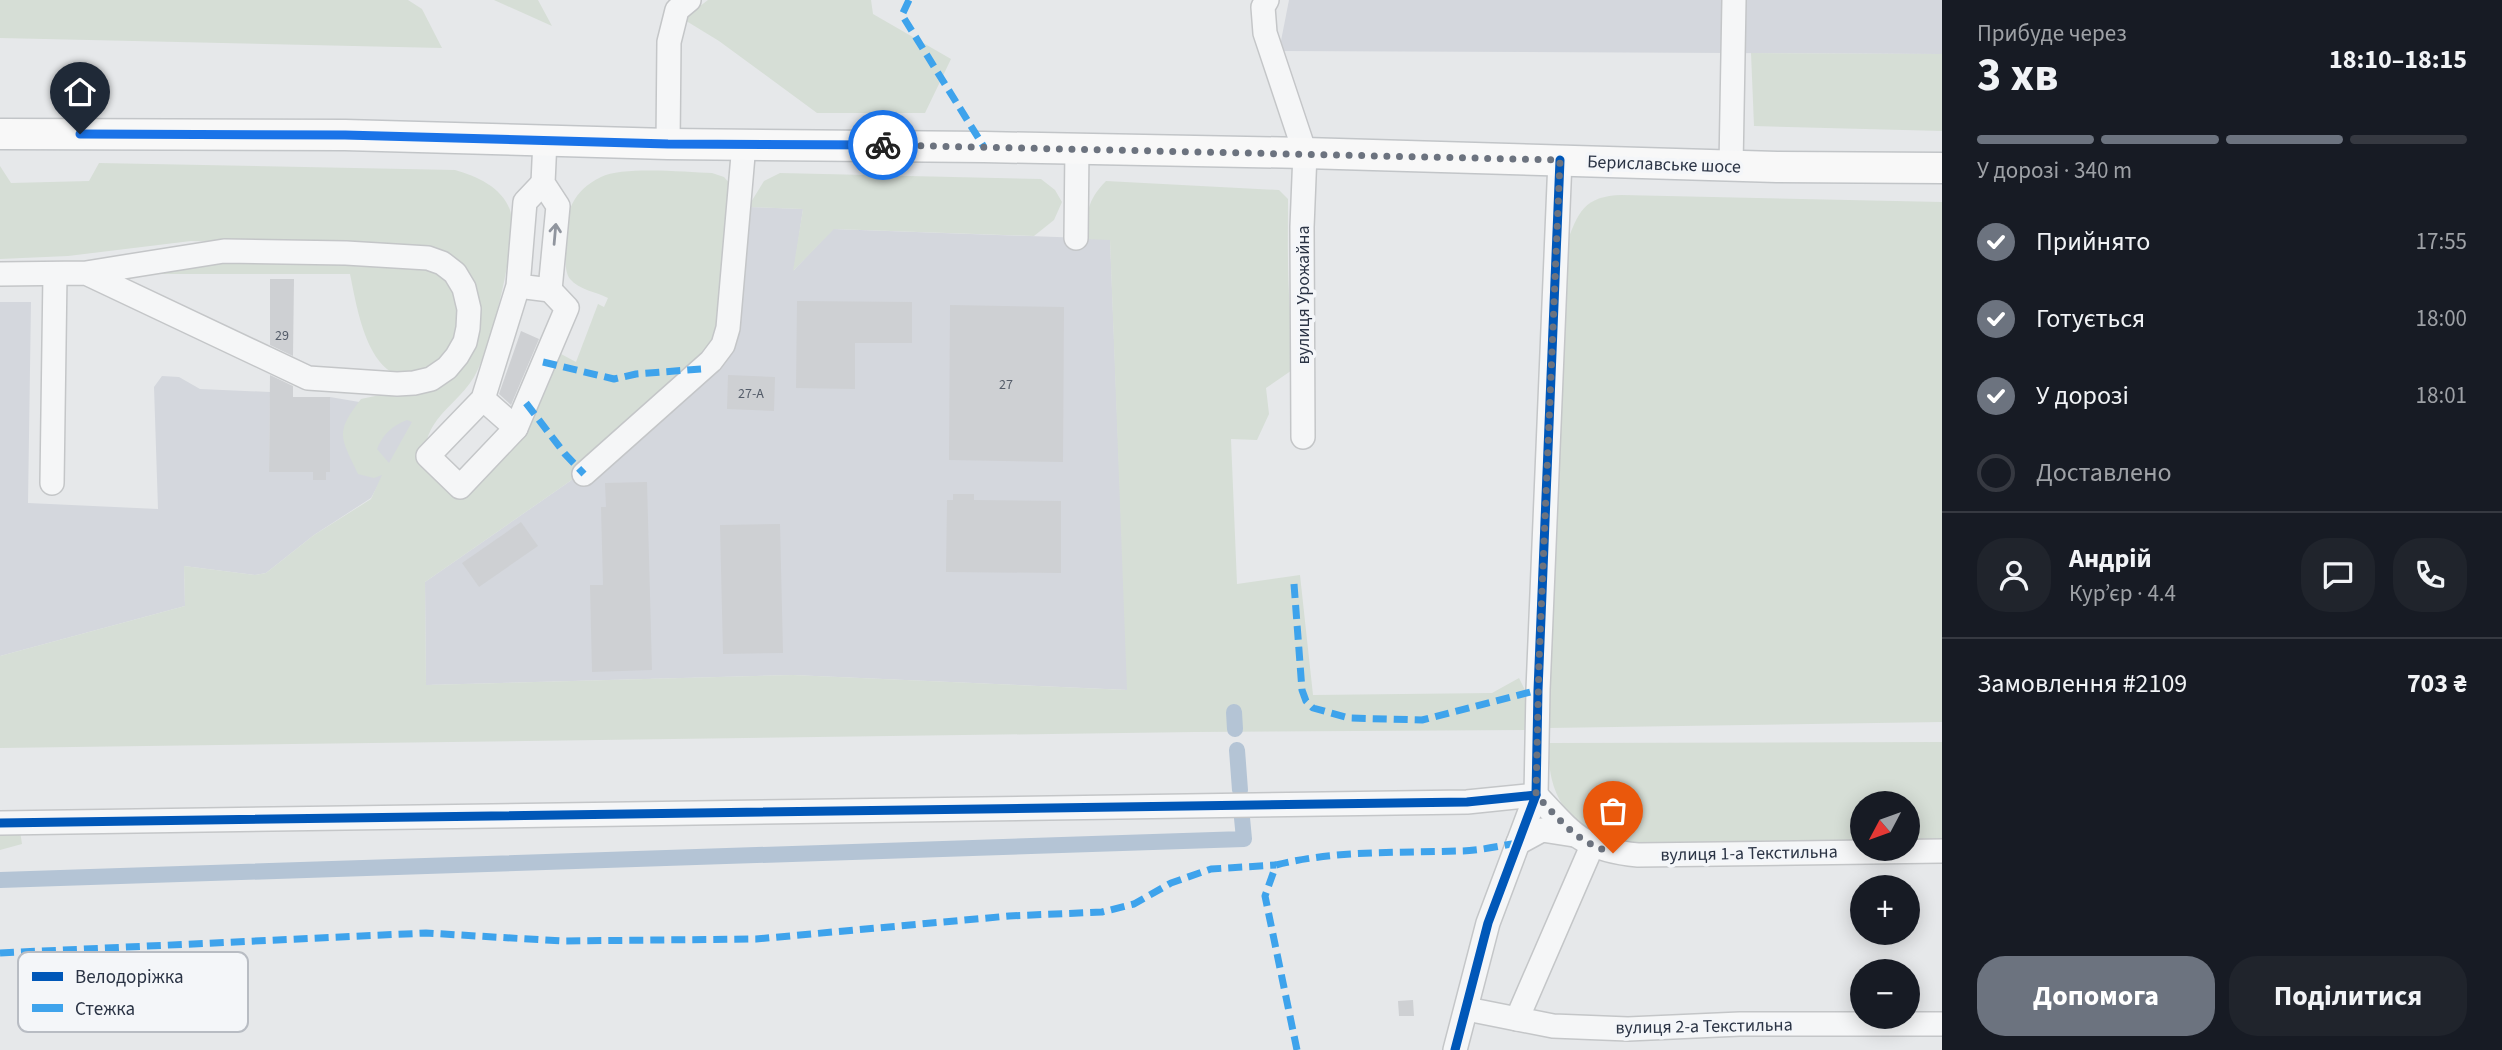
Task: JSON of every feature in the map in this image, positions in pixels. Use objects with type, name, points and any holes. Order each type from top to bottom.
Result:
[{"type":"main road","name":"Бериславське шосе","points":[[0,134],[345,135],[668,144],[1305,153],[1731,166],[1942,168]]},
{"type":"street","points":[[668,144],[669,42],[677,10],[690,0]]},
{"type":"street","points":[[1267,0],[1263,7],[1265,33],[1305,153]]},
{"type":"street","points":[[1731,166],[1734,0]]},
{"type":"street","points":[[545,140],[543,183],[558,206],[550,290]]},
{"type":"street","points":[[584,474],[710,361],[723,345],[728,328],[744,144]]},
{"type":"street","points":[[1076,238],[1077,148]]},
{"type":"street","name":"вулиця Урожайна","points":[[1303,437],[1302,227],[1305,153]]},
{"type":"street","points":[[1455,1050],[1488,923],[1536,795],[1560,160]]},
{"type":"street","points":[[518,286],[550,290],[567,308],[516,428],[460,487],[428,456],[483,399],[518,286],[525,202],[543,183]]},
{"type":"street","points":[[0,274],[86,273],[224,251],[346,253],[428,258],[442,263],[454,273],[464,288],[469,309],[468,328],[465,342],[457,356],[447,368],[431,379],[397,384],[308,377],[86,273]]},
{"type":"street","points":[[52,483],[55,274]]},
{"type":"street","points":[[483,399],[516,428]]},
{"type":"street","points":[[0,823],[1467,802],[1536,795]]},
{"type":"street","points":[[1517,1019],[1583,841],[1536,795]]},
{"type":"street","name":"вулиця 1-а Текстильна","points":[[1518,843],[1542,830],[1583,841],[1613,853],[1638,855],[1942,851]]},
{"type":"street","name":"вулиця 2-а Текстильна","points":[[1467,1009],[1553,1026],[1628,1028],[1741,1024],[1942,1024]]},
{"type":"shaded area","points":[[0,0],[408,0],[422,9],[442,48],[0,38]]},
{"type":"shaded area","points":[[494,0],[538,0],[552,26]]},
{"type":"shaded area","points":[[708,0],[871,0],[873,14],[951,59],[925,113],[817,113],[719,41],[683,19]]},
{"type":"shaded area","points":[[1289,0],[1942,0],[1942,54],[1279,51]]},
{"type":"shaded area","points":[[1751,53],[1942,54],[1942,131],[1754,126]]},
{"type":"shaded area","points":[[99,163],[455,170],[480,179],[495,189],[510,210],[512,224],[507,268],[495,320],[474,377],[437,420],[423,451],[455,494],[537,408],[561,354],[576,362],[598,304],[604,307],[608,298],[578,286],[567,272],[568,216],[582,190],[601,177],[639,171],[712,173],[724,177],[731,185],[717,346],[576,477],[425,582],[426,685],[793,675],[1127,690],[1110,240],[1085,239],[1089,207],[1106,181],[1279,190],[1288,199],[1290,304],[1298,366],[1266,388],[1269,414],[1257,440],[1231,439],[1237,584],[1300,575],[1313,695],[1492,693],[1519,678],[1526,692],[1526,730],[0,748],[0,656],[185,606],[184,566],[255,575],[266,573],[314,535],[371,499],[382,475],[374,478],[358,474],[344,443],[347,420],[361,399],[441,382],[476,300],[409,247],[191,241],[68,256],[0,259],[0,166],[11,183],[89,181]],"holes":[[[407,420],[412,422],[389,463],[377,449],[379,444],[397,425]]]},
{"type":"shaded area","points":[[780,173],[1041,179],[1055,190],[1062,202],[1054,220],[1034,236],[834,229],[793,271],[803,209],[748,207],[764,181]]},
{"type":"shaded area","points":[[1622,195],[1942,202],[1942,722],[1548,728],[1566,245],[1574,223],[1584,208],[1599,199]]},
{"type":"shaded area","points":[[748,207],[803,209],[794,270],[833,229],[1110,239],[1128,690],[793,675],[426,685],[425,582],[576,477]]},
{"type":"shaded area","points":[[220,258],[416,265],[440,273],[455,286],[460,302],[460,340],[436,370],[404,376],[391,372],[380,362],[372,349],[360,318],[350,274],[149,274]]},
{"type":"shaded area","points":[[0,302],[31,302],[28,503],[158,509],[154,387],[162,376],[179,377],[200,389],[270,392],[269,472],[313,472],[314,480],[325,480],[326,472],[330,471],[330,397],[418,412],[371,498],[314,535],[266,573],[255,575],[184,566],[185,606],[0,656]]},
{"type":"shaded area","points":[[1942,742],[1942,838],[1920,839],[1920,791],[1850,791],[1850,840],[1630,844],[1611,841],[1580,824],[1558,797],[1549,762],[1550,743]]},
{"type":"shaded area","points":[[20,831],[22,844],[0,850],[0,832]]},
{"type":"building","points":[[270,279],[294,279],[293,356],[270,345]]},
{"type":"building","points":[[797,301],[912,302],[912,343],[855,343],[855,389],[796,388]]},
{"type":"building","points":[[950,305],[1064,307],[1063,462],[949,460]]},
{"type":"building","points":[[521,331],[539,339],[511,405],[499,394]]},
{"type":"building","points":[[270,375],[293,386],[293,397],[330,397],[330,472],[326,472],[326,480],[313,480],[313,472],[269,472]]},
{"type":"building","points":[[728,375],[775,377],[774,411],[727,409]]},
{"type":"building","points":[[647,482],[652,670],[592,672],[590,585],[603,585],[601,507],[606,507],[605,483]]},
{"type":"building","points":[[953,494],[974,494],[974,500],[1061,501],[1061,573],[946,572],[947,500],[953,500]]},
{"type":"building","points":[[521,522],[538,546],[479,587],[462,563]]},
{"type":"building","points":[[780,524],[783,653],[723,654],[720,525]]},
{"type":"building","points":[[1413,1000],[1414,1016],[1399,1016],[1398,1001]]},
{"type":"waterway","points":[[1234,712],[1235,729]]},
{"type":"waterway","points":[[1237,750],[1240,790]]},
{"type":"waterway","points":[[0,880],[1244,839],[1242,818]]},
{"type":"marked path","points":[[909,0],[902,15],[984,147]]},
{"type":"marked path","points":[[543,362],[614,379],[636,374],[701,369]]},
{"type":"marked path","points":[[526,403],[584,474]]},
{"type":"marked path","points":[[1294,584],[1302,690],[1306,701],[1313,708],[1349,718],[1422,720],[1538,690]]},
{"type":"marked path","points":[[1297,1050],[1265,896],[1276,865],[1321,857],[1390,852],[1466,851],[1518,843]]},
{"type":"marked path","points":[[21,952],[426,933],[562,941],[756,939],[1009,916],[1102,912],[1134,904],[1171,883],[1211,869],[1276,865]]},
{"type":"marked path","points":[[0,953],[18,952]]},
{"type":"cycle path","points":[[1455,1050],[1488,923],[1536,795],[1560,160]]},
{"type":"cycle path","points":[[0,823],[1467,802],[1536,795]]},
{"type":"way so far","points":[[883,145],[1560,160],[1536,795],[1574,835],[1592,846],[1613,853]]},
{"type":"route","points":[[80,134],[345,135],[668,144],[883,145]]}]
